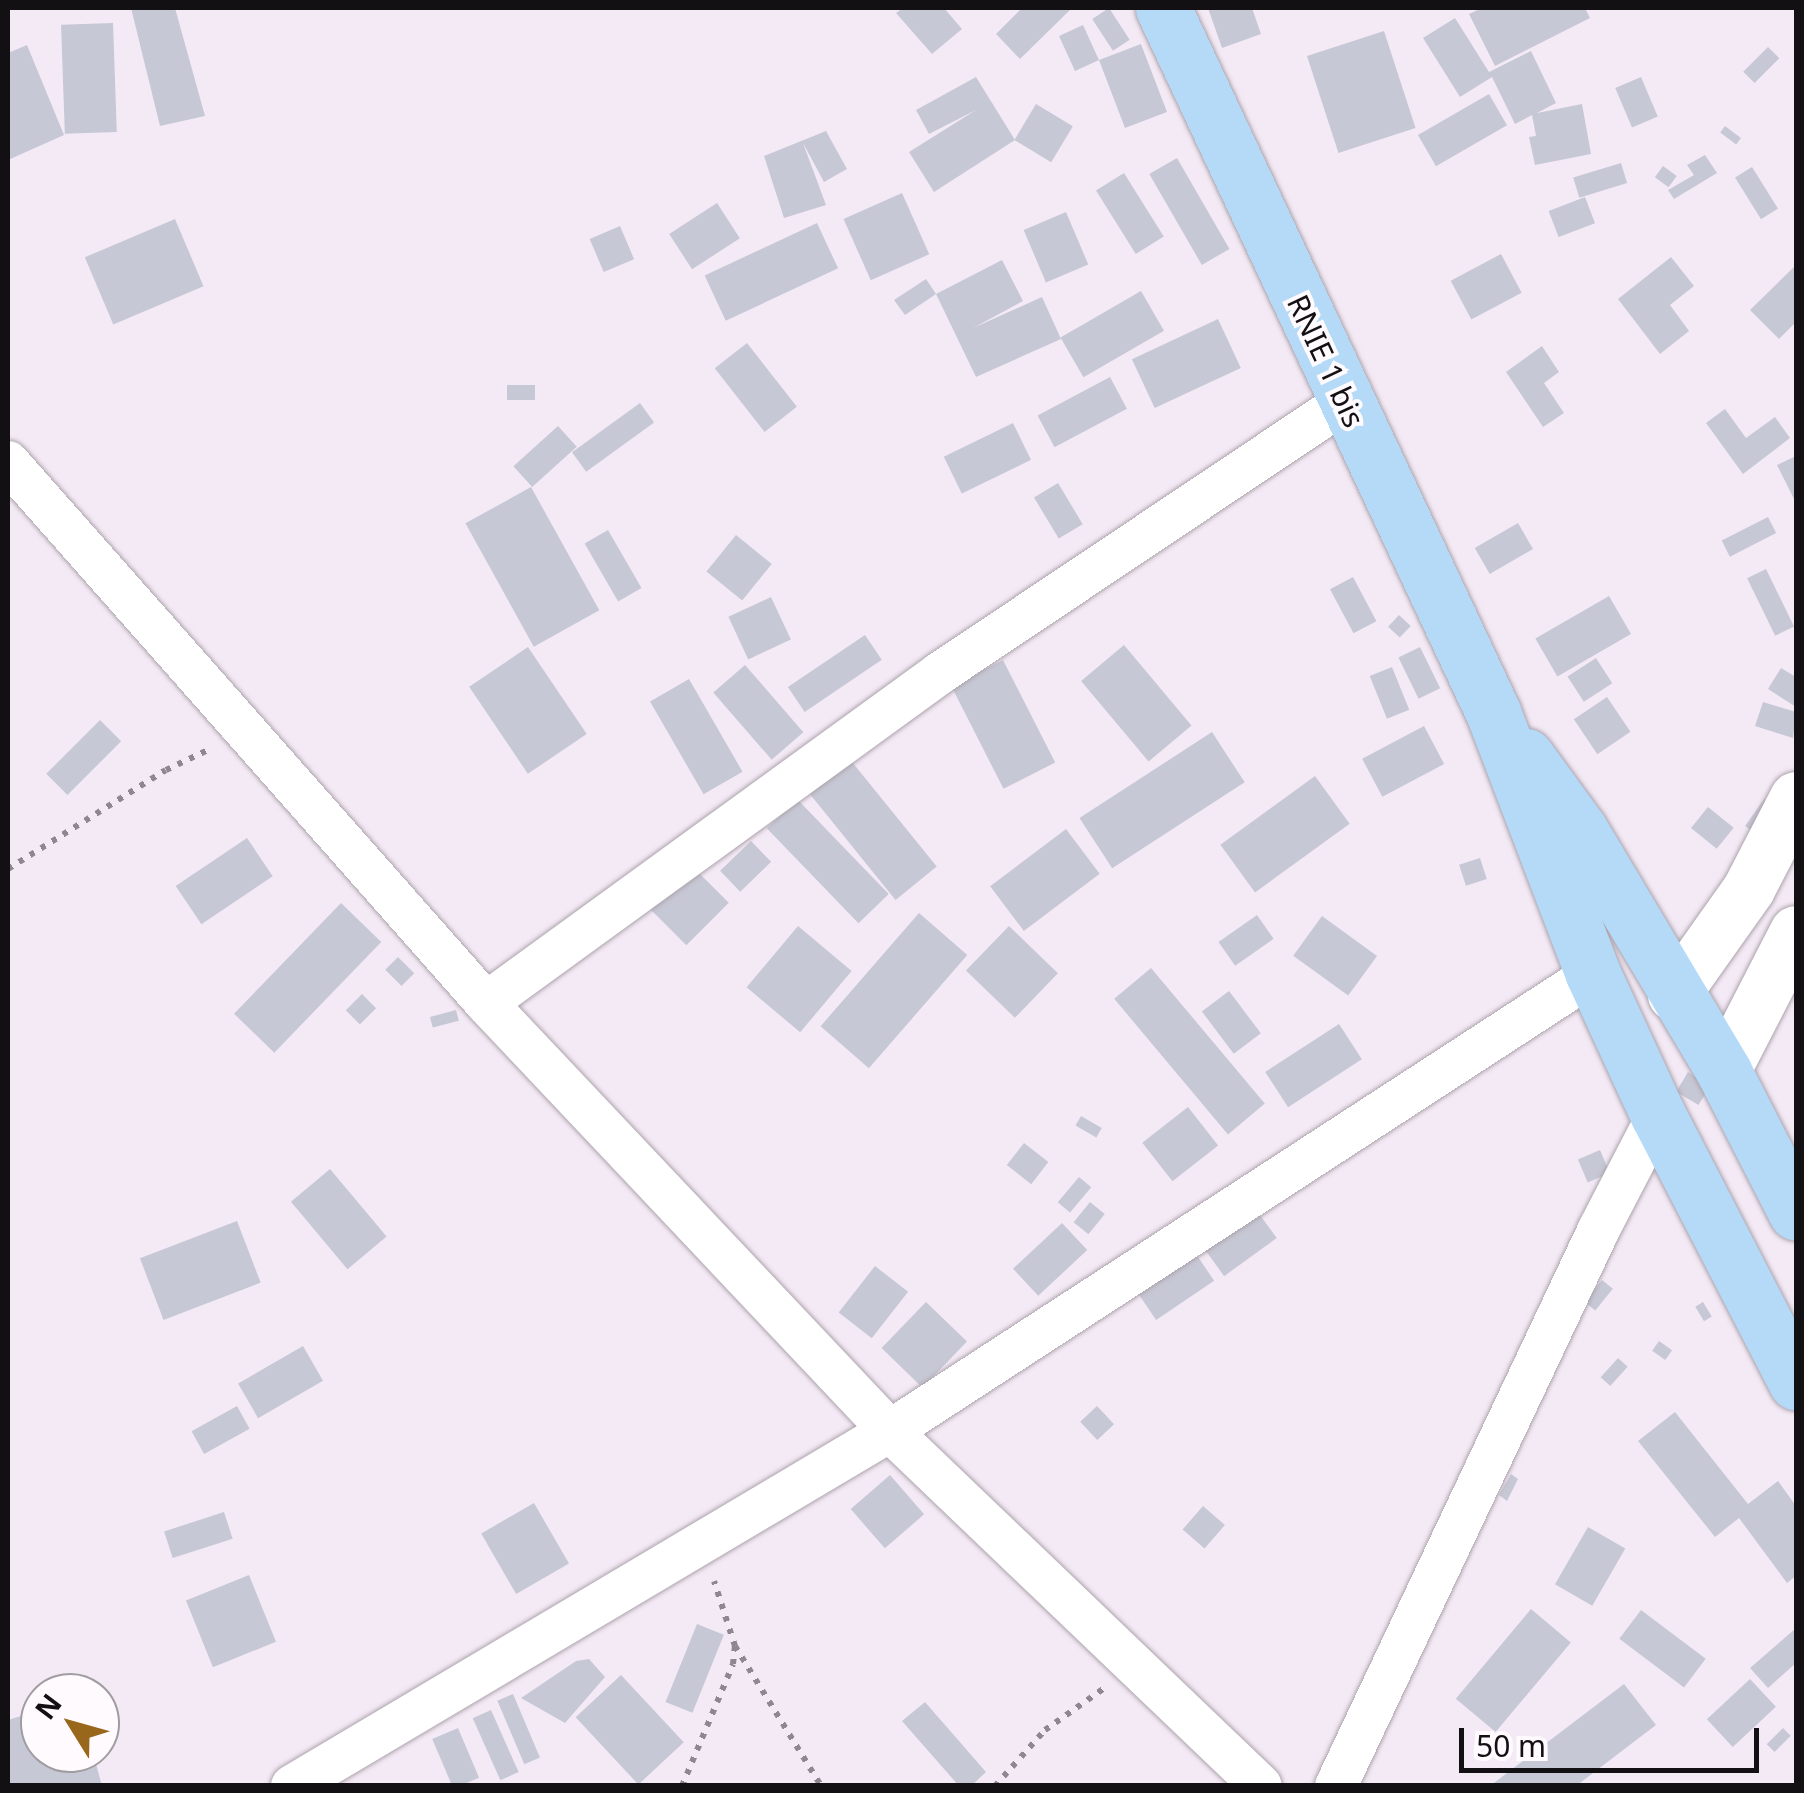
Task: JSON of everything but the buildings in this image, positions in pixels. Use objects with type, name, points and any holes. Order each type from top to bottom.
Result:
[{"type":"main road","name":"RNIE 1 bis","points":[[1163,8],[1493,712]]},
{"type":"main road","points":[[1493,712],[1593,974],[1658,1115],[1796,1382]]},
{"type":"main road","points":[[1493,712],[1580,830],[1674,994],[1724,1072],[1796,1212]]},
{"type":"street","points":[[486,1002],[940,673],[1345,402]]},
{"type":"street","points":[[8,462],[486,1002],[890,1430],[1260,1786]]},
{"type":"street","points":[[1674,994],[1749,889],[1796,798]]},
{"type":"street","points":[[1724,1072],[1796,932]]},
{"type":"street","points":[[292,1786],[890,1430],[1593,974]]},
{"type":"street","points":[[1336,1786],[1599,1229],[1658,1115]]},
{"type":"path","points":[[8,869],[166,770],[248,731]]},
{"type":"path","points":[[701,1541],[735,1646],[784,1720],[821,1786]]},
{"type":"path","points":[[682,1786],[716,1712],[735,1646]]},
{"type":"path","points":[[996,1786],[1045,1730],[1098,1695],[1127,1662]]}]
